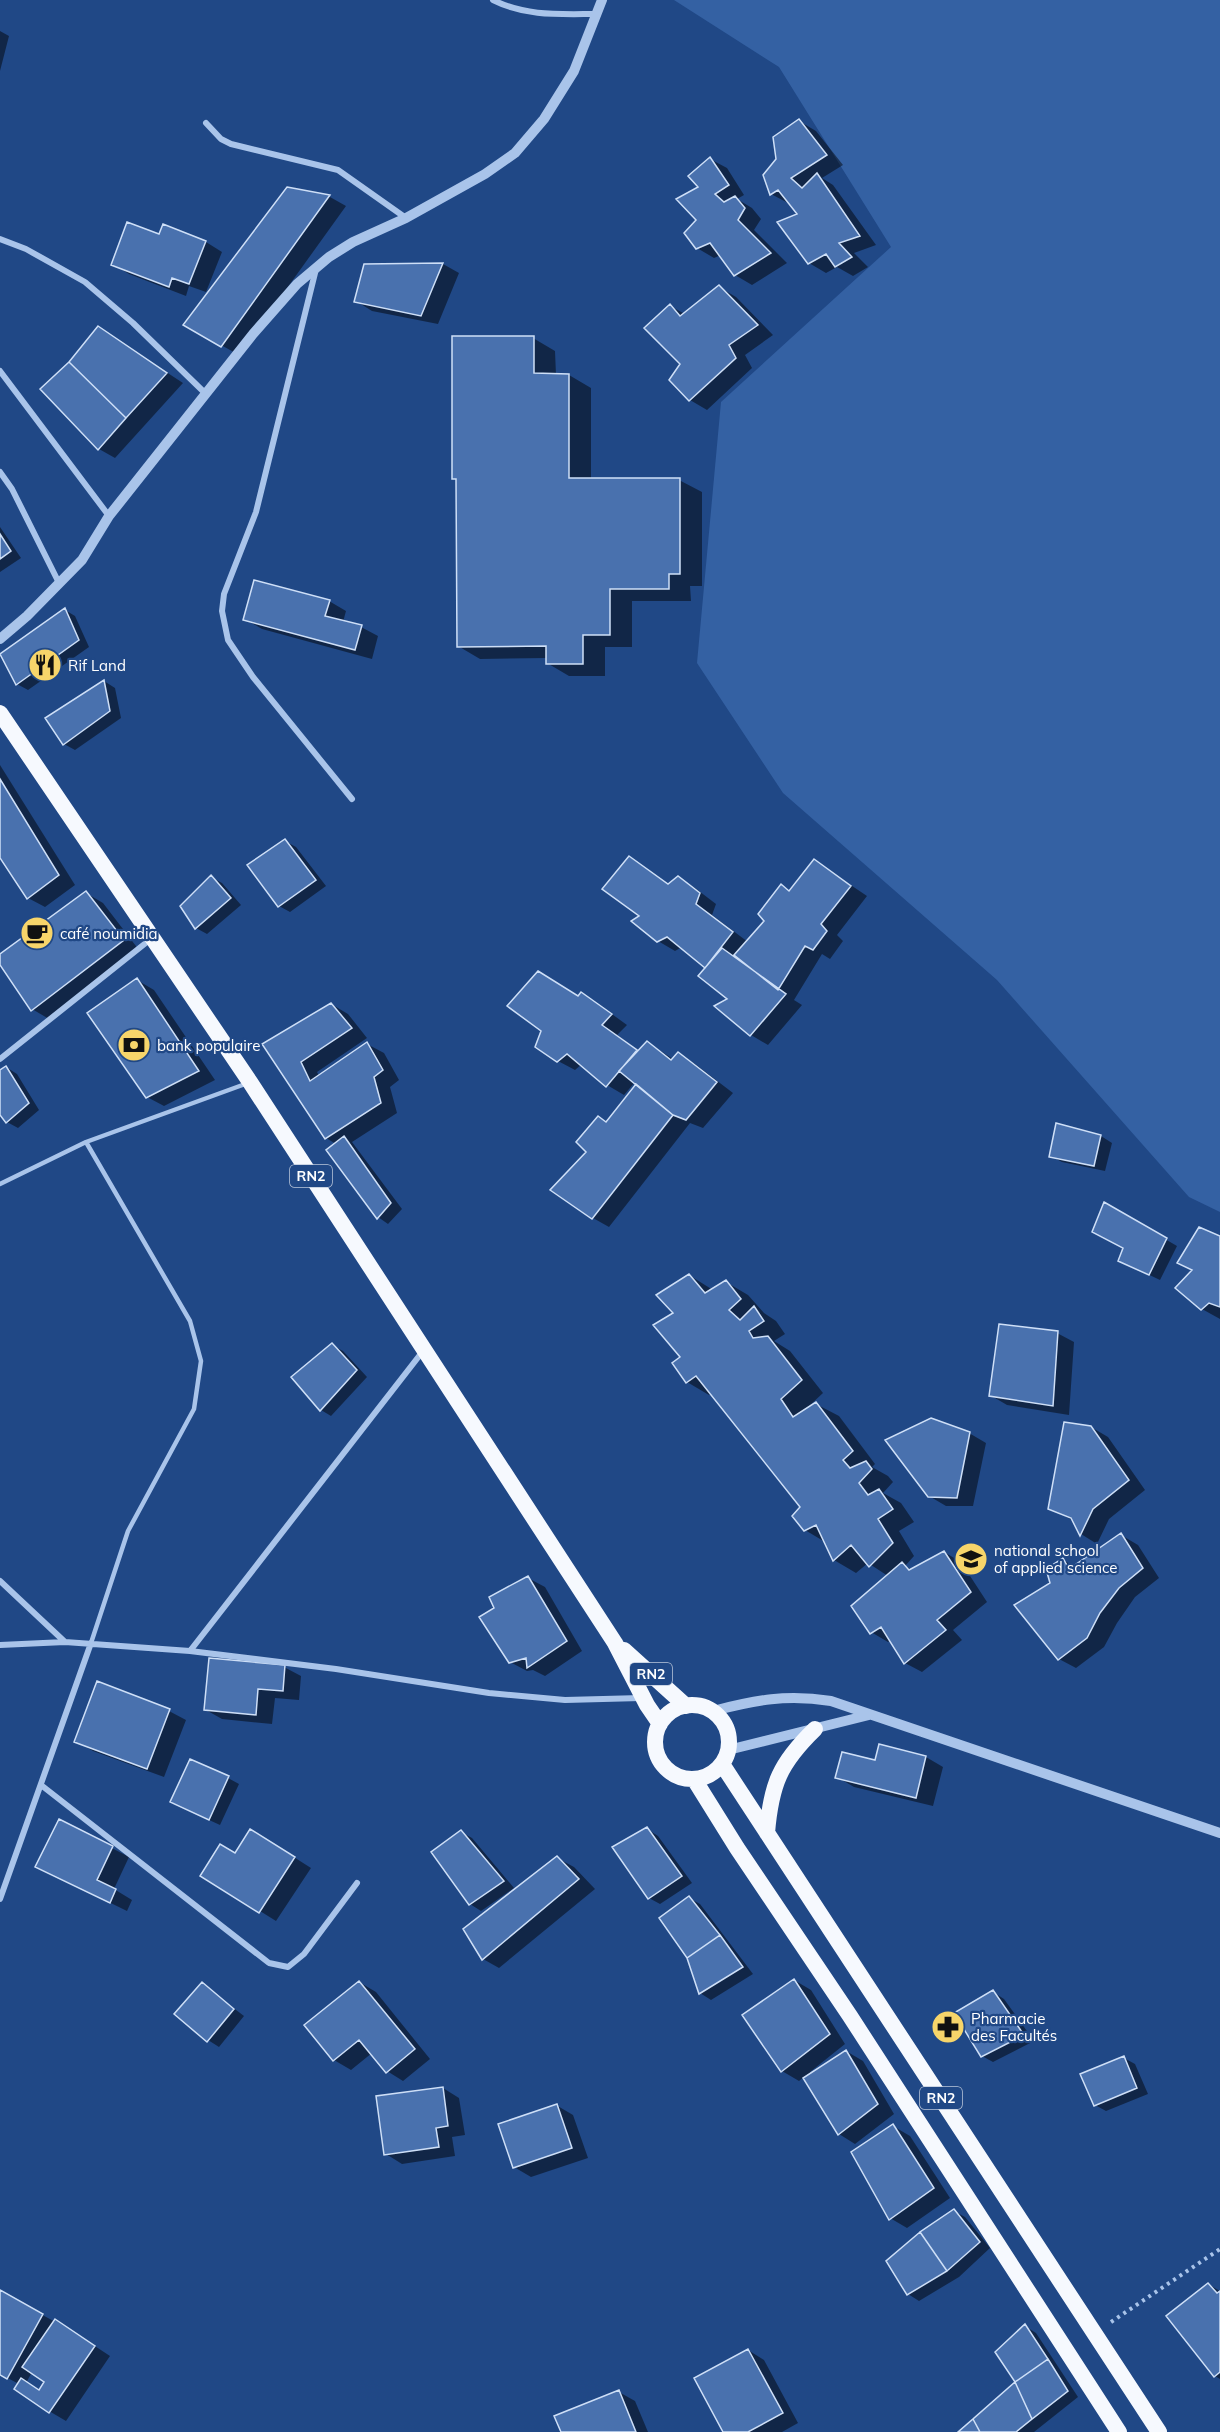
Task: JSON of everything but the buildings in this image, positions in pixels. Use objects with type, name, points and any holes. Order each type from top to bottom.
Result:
[{"type":"highway","name":"RN2","points":[[0,713],[250,1082],[615,1643],[660,1724]]},
{"type":"highway","name":"RN2","points":[[615,1643],[686,1706]]},
{"type":"highway","points":[[713,1711],[700,1706],[686,1706],[667,1715],[660,1724],[656,1736],[656,1749],[661,1761],[669,1771],[681,1777],[694,1779],[715,1772],[725,1757]]},
{"type":"highway","name":"RN2","points":[[713,1711],[727,1728],[725,1757],[766,1833],[1159,2432]]},
{"type":"highway","points":[[766,1833],[769,1803],[778,1775],[794,1750],[815,1729]]},
{"type":"highway","name":"RN2","points":[[694,1779],[1119,2432]]},
{"type":"street","points":[[493,0],[507,7],[537,15],[598,14]]},
{"type":"street","points":[[0,639],[82,560],[109,516],[206,393],[297,284],[353,242],[406,218],[485,174],[515,153],[544,119],[574,71],[602,0]]},
{"type":"street","points":[[206,123],[221,139],[231,144],[338,170],[406,218]]},
{"type":"street","points":[[0,239],[26,249],[85,282],[133,323],[206,393]]},
{"type":"street","points":[[316,269],[256,512],[224,594],[222,611],[228,640],[253,677],[352,799]]},
{"type":"street","points":[[0,371],[109,516]]},
{"type":"street","points":[[0,472],[12,489],[59,583]]},
{"type":"street","points":[[0,1059],[153,938]]},
{"type":"street","points":[[190,1651],[424,1349]]},
{"type":"street","points":[[0,1581],[65,1642]]},
{"type":"street","points":[[0,1645],[65,1642],[190,1651],[336,1669],[489,1693],[565,1700],[644,1698]]},
{"type":"street","points":[[0,1899],[91,1643]]},
{"type":"street","points":[[713,1711],[770,1699],[801,1696],[831,1701],[1220,1833]]},
{"type":"street","points":[[725,1757],[869,1715]]},
{"type":"street","points":[[41,1785],[269,1964],[288,1967],[304,1954],[357,1884]]},
{"type":"lane","points":[[0,1184],[86,1142],[250,1082]]},
{"type":"lane","points":[[86,1142],[190,1321],[201,1361],[194,1409],[128,1531],[91,1643]]},
{"type":"path","points":[[1094,2334],[1220,2249]]},
{"type":"shaded area","points":[[674,0],[1220,0],[1220,1212],[1189,1197],[997,980],[783,793],[697,663],[721,402],[891,247],[779,67]]},
{"type":"place","name":"Rif Land","points":[[45,665]]},
{"type":"place","name":"café noumidia","points":[[37,933]]},
{"type":"place","name":"bank populaire","points":[[134,1045]]},
{"type":"place","name":"national school of applied science","points":[[971,1559]]},
{"type":"place","name":"Pharmacie des Facultés","points":[[948,2027]]}]
